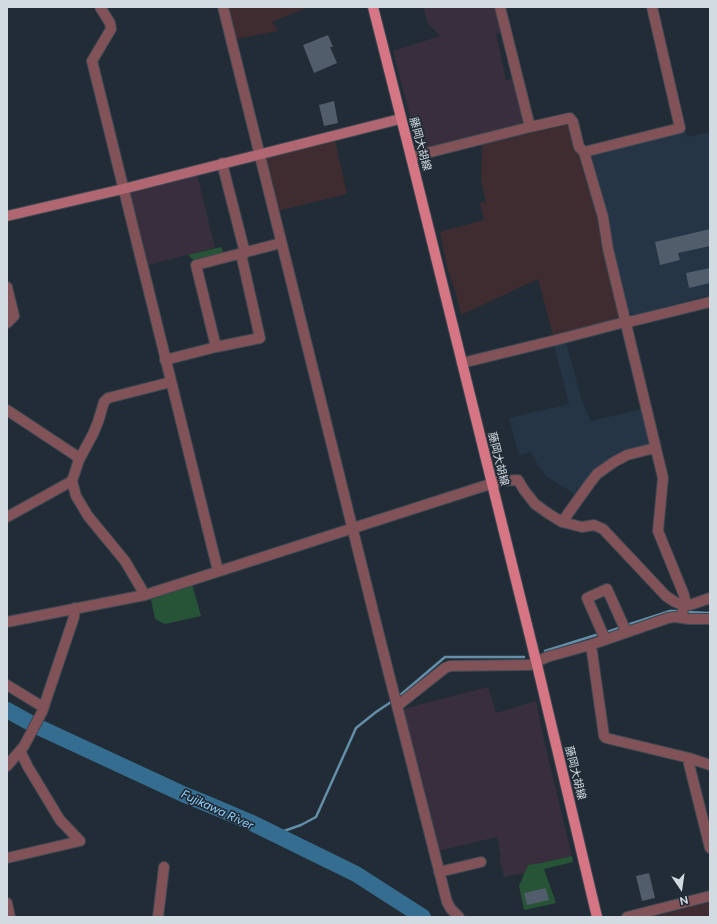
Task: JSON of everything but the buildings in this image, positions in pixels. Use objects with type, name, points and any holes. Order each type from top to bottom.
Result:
[{"type":"main road","name":"藤岡大胡線","points":[[373,7],[536,662],[596,917]]},
{"type":"street","points":[[100,7],[110,23],[111,30],[92,61],[218,570]]},
{"type":"street","points":[[223,7],[446,902],[450,909],[459,917]]},
{"type":"street","points":[[500,7],[530,127]]},
{"type":"street","points":[[584,152],[680,128],[652,7]]},
{"type":"street","points":[[7,216],[400,118]]},
{"type":"street","points":[[411,157],[570,118],[573,122],[579,147],[584,152],[603,216],[608,249],[662,478],[658,531],[684,595],[685,600],[683,611]]},
{"type":"street","points":[[165,360],[260,338],[243,253],[222,163]]},
{"type":"street","points":[[216,348],[196,265],[282,243]]},
{"type":"street","points":[[7,287],[14,316],[7,323]]},
{"type":"street","points":[[462,363],[710,302]]},
{"type":"street","points":[[145,594],[125,561],[88,516],[76,496],[72,481],[79,460],[98,422],[104,402],[108,398],[171,382]]},
{"type":"street","points":[[7,410],[75,455],[79,460]]},
{"type":"street","points":[[562,522],[590,483],[603,470],[627,455],[655,448]]},
{"type":"street","points":[[7,622],[145,594],[501,481],[518,480],[535,504],[542,510],[562,522],[582,527],[594,525],[603,529],[666,596],[675,602],[683,611],[710,619]]},
{"type":"street","points":[[7,517],[72,481]]},
{"type":"street","points":[[604,635],[587,598],[607,589],[624,628]]},
{"type":"street","points":[[396,701],[450,666],[526,665],[546,657],[590,645],[604,635],[624,628],[675,617],[690,605],[710,598]]},
{"type":"street","points":[[7,766],[22,748],[42,710],[74,617],[75,608]]},
{"type":"street","points":[[590,645],[604,736],[606,738],[688,758],[710,765]]},
{"type":"street","points":[[7,685],[42,710]]},
{"type":"street","points":[[7,858],[80,841],[60,820],[28,767],[22,748]]},
{"type":"street","points":[[688,758],[710,848]]},
{"type":"street","points":[[439,872],[481,862]]},
{"type":"street","points":[[158,917],[164,866]]},
{"type":"street","points":[[627,917],[710,896]]},
{"type":"street","points":[[7,903],[10,917]]},
{"type":"shaded area","points":[[228,7],[308,7],[272,22],[278,31],[236,39]]},
{"type":"shaded area","points":[[423,7],[497,7],[504,32],[496,34],[506,80],[515,78],[527,124],[419,150],[393,51],[440,36],[428,24]]},
{"type":"shaded area","points":[[570,123],[600,224],[601,247],[619,313],[616,319],[553,335],[538,279],[461,315],[456,293],[448,271],[440,232],[484,220],[480,203],[486,202],[481,181],[482,145]]},
{"type":"shaded area","points":[[686,131],[687,137],[710,132],[710,295],[634,315],[628,312],[612,249],[608,218],[590,156],[592,153]]},
{"type":"shaded area","points":[[335,140],[347,194],[277,211],[264,164],[268,156]]},
{"type":"shaded area","points":[[197,174],[215,248],[148,265],[130,191]]},
{"type":"shaded area","points":[[566,342],[582,401],[591,421],[642,409],[650,443],[648,446],[624,454],[576,495],[546,476],[531,452],[519,455],[509,418],[569,404],[554,345]]},
{"type":"shaded area","points":[[488,687],[496,713],[536,701],[572,856],[528,865],[525,873],[504,877],[499,857],[501,857],[497,837],[438,851],[403,709]]},
{"type":"shaded area","points":[[710,902],[710,917],[653,917]]},
{"type":"green space","points":[[221,247],[224,254],[195,261],[188,255]]},
{"type":"green space","points":[[192,584],[201,616],[165,624],[155,619],[151,599],[152,596]]},
{"type":"green space","points":[[572,856],[573,862],[544,869],[556,903],[524,910],[519,886],[528,865]]},
{"type":"waterway","points":[[627,625],[670,611],[680,611]]},
{"type":"waterway","points":[[685,612],[710,613]]},
{"type":"waterway","points":[[604,633],[622,627]]},
{"type":"waterway","points":[[545,651],[599,634]]},
{"type":"waterway","points":[[398,697],[445,657],[524,657]]},
{"type":"waterway","points":[[268,831],[284,831],[301,825],[316,817],[356,728],[394,700]]},
{"type":"waterway","name":"Fujikawa River","points":[[7,710],[34,725],[185,795],[250,822],[356,874],[423,917]]}]
